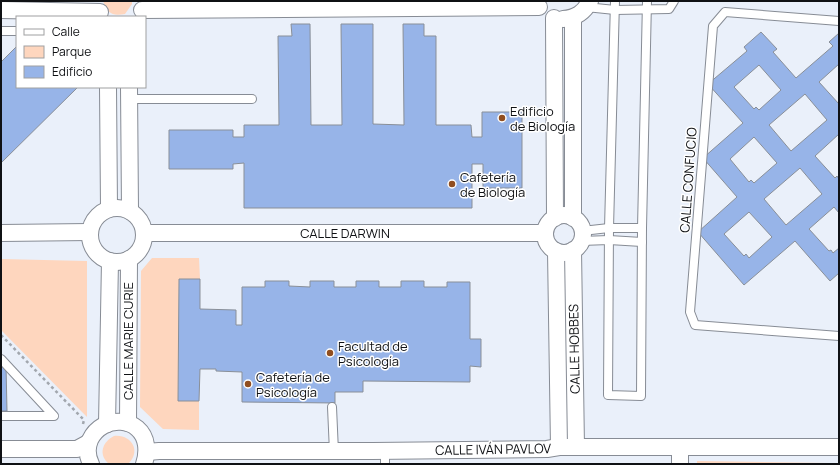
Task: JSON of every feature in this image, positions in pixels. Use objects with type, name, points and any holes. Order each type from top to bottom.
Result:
[{"type":"street","points":[[139,9],[538,4],[546,14],[554,18],[564,19],[573,18],[580,14],[588,4]]},
{"type":"street","points":[[1,10],[101,10]]},
{"type":"street","points":[[554,18],[554,218]]},
{"type":"street","name":"CALLE HOBBES","points":[[573,18],[577,235],[576,447]]},
{"type":"street","points":[[108,88],[109,209]]},
{"type":"street","points":[[129,93],[130,211]]},
{"type":"street","points":[[116,208],[130,211],[137,216],[142,224],[144,241],[141,249],[136,255],[129,259],[123,261],[110,261],[98,254],[90,237],[90,232],[96,219],[101,213],[109,209],[116,208]]},
{"type":"street","points":[[561,215],[567,215],[577,235],[567,252],[556,251],[548,243],[545,233],[550,222],[554,218],[561,215]]},
{"type":"street","points":[[1,233],[90,232]]},
{"type":"street","name":"CALLE DARWIN","points":[[144,233],[545,233]]},
{"type":"street","name":"CALLE HOBBES","points":[[556,251],[559,447]]},
{"type":"street","name":"CALLE MARIE CURIE","points":[[128,423],[129,259]]},
{"type":"street","name":"CALLE MARIE CURIE","points":[[106,424],[110,261]]},
{"type":"street","points":[[91,464],[87,453],[88,444],[98,428],[114,422],[128,423],[136,428],[142,435],[146,444],[145,458]]},
{"type":"street","points":[[1,449],[77,449],[88,444]]},
{"type":"street","name":"CALLE IVÁN PAVLOV","points":[[145,458],[159,451],[334,452],[385,457],[546,449],[559,447],[839,447]]},
{"type":"street","points":[[680,447],[680,464]]},
{"type":"lane","points":[[615,1],[609,228],[608,395],[641,396],[642,228],[647,5]]},
{"type":"lane","points":[[588,4],[615,10],[647,5],[669,9],[674,1]]},
{"type":"lane","name":"CALLE CONFUCIO","points":[[839,21],[725,12],[712,26],[690,312],[695,325],[839,336]]},
{"type":"lane","points":[[1,31],[16,31]]},
{"type":"lane","points":[[129,93],[252,99]]},
{"type":"lane","points":[[577,235],[609,228],[642,228]]},
{"type":"lane","points":[[577,235],[609,240],[642,242]]},
{"type":"lane","points":[[1,359],[54,416],[1,416]]},
{"type":"lane","points":[[332,407],[334,452]]},
{"type":"path","points":[[1,335],[84,420],[82,427]]},
{"type":"green space","points":[[103,1],[132,1],[132,4],[125,14],[117,15],[111,13],[107,9]]},
{"type":"green space","points":[[152,258],[199,258],[200,279],[179,279],[178,400],[199,401],[199,430],[163,429],[140,407],[141,271]]},
{"type":"green space","points":[[1,259],[87,261],[87,417],[1,330]]},
{"type":"green space","points":[[114,436],[125,438],[133,444],[134,454],[128,464],[109,464],[103,457],[104,445]]},
{"type":"green space","points":[[697,461],[829,463],[829,464],[697,464]]},
{"type":"building","name":"Edificio de Biología","points":[[291,24],[310,24],[311,125],[342,125],[341,24],[373,24],[373,124],[404,125],[403,24],[424,24],[424,36],[436,36],[436,125],[471,125],[472,137],[482,137],[482,112],[522,112],[522,188],[483,188],[483,164],[472,164],[472,208],[244,208],[244,163],[233,164],[233,169],[169,169],[169,130],[233,130],[233,137],[244,137],[244,125],[279,125],[278,36],[292,36]]},
{"type":"building","points":[[761,32],[777,49],[773,52],[796,78],[833,46],[829,42],[839,33],[839,64],[819,82],[839,104],[839,134],[815,156],[835,178],[837,176],[839,179],[839,213],[834,207],[809,229],[829,251],[831,250],[833,253],[839,248],[839,273],[830,281],[795,241],[744,285],[698,232],[737,197],[703,158],[743,123],[708,84],[747,51],[744,47]],"holes":[[[759,65],[781,90],[759,110],[756,107],[754,109],[734,87]],[[805,94],[827,120],[791,151],[769,125]],[[754,137],[777,163],[754,183],[751,180],[749,182],[730,159]],[[800,168],[822,194],[786,225],[764,199]],[[749,212],[772,237],[749,258],[746,254],[744,256],[724,234]]]},
{"type":"building","points":[[16,47],[16,88],[77,88],[1,163],[1,62]]},
{"type":"building","name":"Facultad de Psicología","points":[[179,279],[200,279],[200,309],[236,310],[236,325],[242,325],[242,287],[265,287],[265,281],[289,281],[289,286],[310,287],[310,281],[334,281],[334,287],[356,287],[356,281],[379,281],[379,287],[401,287],[401,281],[424,281],[424,287],[447,287],[447,282],[470,282],[470,339],[481,339],[481,367],[470,366],[470,382],[363,381],[363,392],[335,392],[335,403],[242,402],[242,372],[200,369],[199,401],[178,401]]},
{"type":"building","points":[[1,366],[6,366],[7,411],[1,411]]},
{"type":"place","name":"Edificio de Biología","points":[[502,118]]},
{"type":"place","name":"Cafetería de Biología","points":[[452,184]]},
{"type":"place","name":"Facultad de Psicología","points":[[330,353]]},
{"type":"place","name":"Cafetería de Psicología","points":[[248,384]]}]
